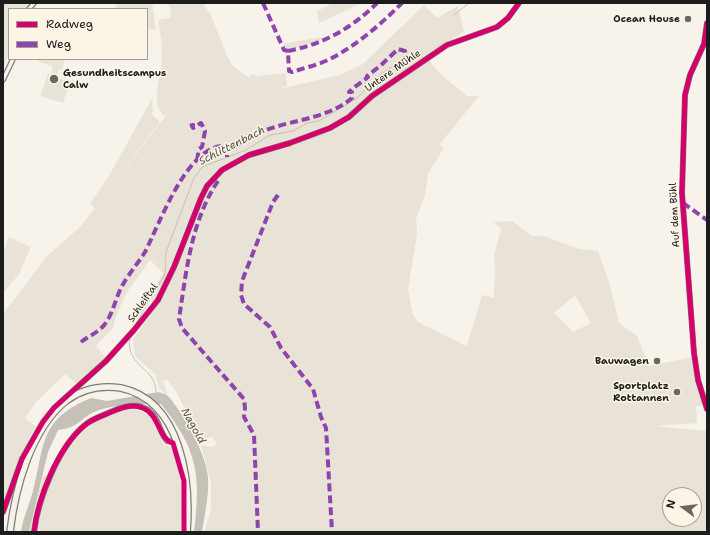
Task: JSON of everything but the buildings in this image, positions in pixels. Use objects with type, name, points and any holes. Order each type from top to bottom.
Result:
[{"type":"main road","points":[[10,532],[15,502],[23,473],[35,442],[46,424],[59,408],[73,397],[91,389],[108,386],[138,394],[158,410],[169,426],[176,442],[186,474],[188,489],[187,532]]},
{"type":"street","name":"Untere Mühle","points":[[313,134],[349,117],[372,96],[447,45],[474,34],[497,27],[508,18],[519,3]]},
{"type":"street","name":"Auf dem Bühl","points":[[707,22],[704,44],[689,79],[685,95],[682,193],[694,353],[698,380],[707,409]]},
{"type":"street","points":[[3,80],[13,60]]},
{"type":"street","points":[[11,65],[16,66]]},
{"type":"street","name":"Schleiftal","points":[[3,512],[22,459],[43,422],[54,408],[97,371],[129,336],[158,300],[168,282],[201,198],[214,179],[229,165],[249,155],[290,143],[313,134]]},
{"type":"street","points":[[34,532],[39,506],[55,467],[72,439],[90,421],[125,407],[142,407],[152,414],[159,423],[167,441],[176,442]]},
{"type":"shaded area","points":[[3,3],[28,3],[26,8],[8,8],[8,56],[3,69]]},
{"type":"shaded area","points":[[117,3],[152,3],[156,30],[148,28],[148,8],[115,8]]},
{"type":"shaded area","points":[[166,3],[203,3],[207,11],[210,13],[232,65],[249,78],[250,74],[257,76],[260,86],[258,76],[286,73],[287,86],[275,90],[340,75],[363,64],[424,5],[437,18],[458,6],[464,32],[427,55],[434,67],[467,96],[479,96],[439,145],[444,148],[428,173],[425,195],[416,219],[417,234],[408,289],[413,315],[418,322],[467,346],[482,295],[494,298],[494,255],[501,229],[494,222],[512,221],[532,236],[544,236],[579,249],[598,251],[609,282],[619,323],[637,336],[649,366],[693,357],[696,381],[703,405],[696,406],[697,423],[655,426],[707,431],[707,532],[204,532],[211,509],[211,483],[201,445],[212,447],[217,444],[212,437],[198,439],[183,414],[185,409],[176,391],[167,380],[163,381],[168,396],[159,388],[156,375],[135,356],[133,339],[154,310],[151,296],[163,273],[150,260],[127,292],[116,316],[113,328],[96,346],[105,357],[95,370],[77,384],[65,374],[36,402],[25,418],[36,427],[20,458],[3,514],[3,314],[48,255],[79,228],[95,208],[90,204],[110,174],[153,97],[152,108],[154,110],[151,114],[160,122],[98,204],[165,117],[160,111],[157,96],[162,63],[158,20],[170,18],[171,9]],"holes":[[[575,295],[591,323],[573,332],[554,313]]]},
{"type":"shaded area","points":[[333,3],[362,3],[319,23],[317,11]]},
{"type":"shaded area","points":[[321,37],[321,41],[288,50],[283,44]]},
{"type":"shaded area","name":"Gesundheitscampus Calw","points":[[65,60],[62,70],[59,69],[56,77],[70,82],[63,103],[40,96],[48,74],[51,74],[53,67],[38,61]]},
{"type":"shaded area","points":[[9,237],[31,247],[19,274],[3,293],[3,252]]},
{"type":"shaded area","points":[[158,392],[168,396],[175,405],[199,446],[203,457],[208,477],[208,491],[202,532],[194,532],[197,494],[194,464],[190,450],[183,435],[161,404],[145,404],[111,407],[96,411],[71,427],[58,430],[48,452],[29,532],[21,532],[47,435],[62,415],[74,406],[91,398],[107,401]]},
{"type":"shaded area","points":[[127,409],[142,412],[152,419],[163,444],[173,448],[180,470],[184,494],[181,532],[29,532],[43,476],[53,475],[73,442],[90,425],[101,418]]},
{"type":"waterway","name":"Schlittenbach","points":[[454,15],[469,3]]},
{"type":"waterway","name":"Schlittenbach","points":[[132,330],[164,276],[166,252],[194,178],[202,167],[246,150],[270,135],[293,131],[307,123],[319,121],[357,98],[381,74],[400,62]]},
{"type":"waterway","name":"Schlittenbach","points":[[130,337],[132,355],[155,383],[156,392]]},
{"type":"marked path","points":[[263,3],[284,50],[288,51],[289,71],[292,72],[321,63],[350,47],[368,34],[402,3]]},
{"type":"marked path","points":[[288,51],[325,40],[347,28],[377,3]]},
{"type":"marked path","points":[[81,342],[100,329],[108,320],[122,285],[145,252],[175,190],[185,174],[196,161],[208,151],[221,146],[225,150],[230,149],[267,130],[318,116],[341,106],[352,98],[352,92],[349,92],[368,77],[367,76],[398,49],[405,51],[405,57],[412,69]]},
{"type":"marked path","points":[[190,126],[193,125],[193,128],[201,123],[205,131],[202,147],[199,149],[197,160]]},
{"type":"marked path","points":[[218,181],[209,197],[196,230],[187,266],[179,319],[182,328],[244,399],[244,417],[254,435],[258,532]]},
{"type":"marked path","points":[[278,195],[273,202],[242,281],[241,295],[244,304],[270,327],[281,348],[313,389],[321,417],[326,428],[332,532]]},
{"type":"marked path","points":[[683,203],[707,220]]},
{"type":"cycle path","points":[[3,512],[22,459],[43,422],[54,408],[106,361],[158,300],[174,267],[201,198],[207,186],[222,170],[249,155],[290,143],[330,128],[349,117],[372,96],[447,45],[497,27],[508,18],[519,3]]},
{"type":"cycle path","points":[[707,23],[704,44],[690,75],[685,95],[682,193],[694,353],[698,380],[707,409]]},
{"type":"cycle path","points":[[34,532],[44,490],[65,447],[74,436],[93,420],[111,412],[131,406],[143,408],[149,411],[164,437],[173,443],[184,481],[184,532]]},
{"type":"place","name":"Ocean House","points":[[688,19]]},
{"type":"place","name":"Gesundheitscampus Calw","points":[[54,79]]},
{"type":"place","name":"Bauwagen","points":[[657,361]]},
{"type":"place","name":"Sportplatz Rottannen","points":[[677,392]]},
{"type":"water label","name":"Nagold","points":[[193,426]]}]
